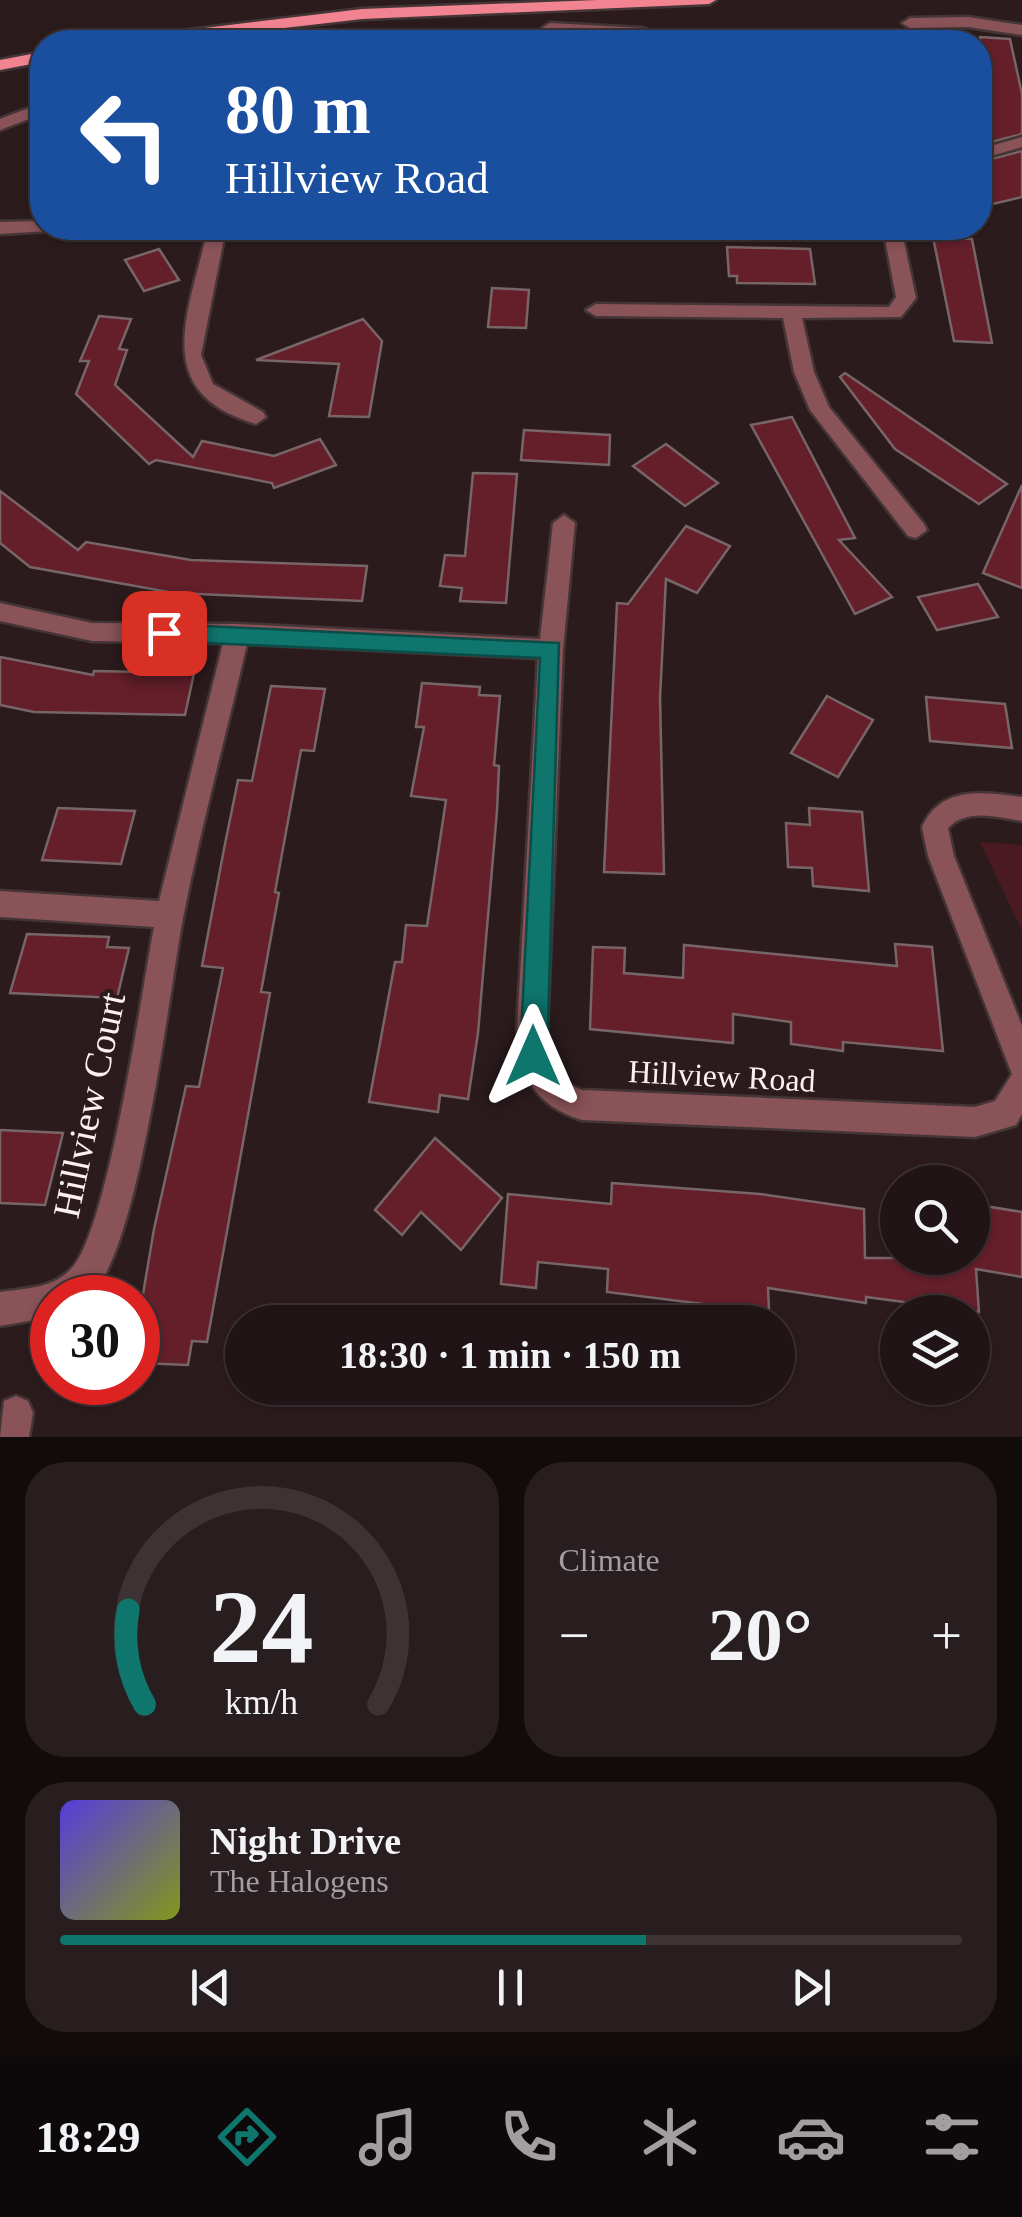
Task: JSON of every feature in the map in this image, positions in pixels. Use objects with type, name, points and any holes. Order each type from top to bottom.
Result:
[{"type":"main road","points":[[229,30],[362,14],[708,0]]},
{"type":"main road","points":[[0,64],[30,59]]},
{"type":"street","points":[[910,23],[968,22],[1022,30]]},
{"type":"street","points":[[550,28],[587,30]]},
{"type":"street","points":[[0,125],[30,113]]},
{"type":"street","points":[[992,151],[1022,142]]},
{"type":"street","points":[[0,228],[30,227]]},
{"type":"street","points":[[215,240],[192,346],[195,372],[211,394],[256,417]]},
{"type":"street","points":[[596,310],[899,310],[906,298],[894,240]]},
{"type":"street","points":[[791,312],[804,372],[820,410],[916,530]]},
{"type":"street","name":"Hillview Road","points":[[564,523],[551,650],[532,1029],[534,1061],[550,1090],[582,1105],[976,1122],[1005,1114],[1022,1084]]},
{"type":"street","points":[[0,612],[92,632],[237,634],[551,650]]},
{"type":"street","name":"Hillview Court","points":[[87,1275],[110,1224],[170,914],[237,634]]},
{"type":"street","points":[[1022,809],[963,805],[944,811],[936,821],[941,856],[1022,1062]]},
{"type":"street","points":[[0,904],[170,914]]},
{"type":"street","points":[[0,1309],[30,1304]]},
{"type":"shaded area","points":[[980,842],[1022,845],[1022,931]]},
{"type":"building","points":[[992,38],[1010,39],[1022,94],[1022,134],[992,142]]},
{"type":"building","points":[[1022,151],[1022,197],[992,204],[992,159]]},
{"type":"building","points":[[934,240],[972,240],[992,343],[954,341]]},
{"type":"building","points":[[727,247],[810,249],[815,284],[737,283],[737,276],[729,276]]},
{"type":"building","points":[[159,249],[179,280],[144,291],[125,260]]},
{"type":"building","points":[[492,288],[529,290],[526,328],[488,327]]},
{"type":"building","points":[[99,316],[131,319],[119,349],[127,350],[115,385],[193,457],[202,441],[274,456],[320,439],[336,465],[274,488],[272,483],[156,460],[149,464],[76,394],[89,361],[80,361]]},
{"type":"building","points":[[363,319],[382,341],[369,417],[329,416],[339,364],[256,360]]},
{"type":"building","points":[[845,373],[1007,484],[979,504],[895,449],[840,377]]},
{"type":"building","points":[[792,417],[855,538],[839,540],[892,597],[855,614],[751,425]]},
{"type":"building","points":[[524,430],[610,435],[609,465],[521,460]]},
{"type":"building","points":[[666,444],[718,483],[685,506],[633,466]]},
{"type":"building","points":[[473,473],[517,474],[506,603],[460,601],[462,588],[440,586],[445,555],[465,556]]},
{"type":"building","points":[[1022,485],[1022,588],[983,573]]},
{"type":"building","points":[[0,491],[78,550],[86,542],[191,560],[367,566],[362,601],[174,593],[30,567],[0,543]]},
{"type":"building","points":[[686,526],[730,546],[697,593],[666,579],[660,698],[664,874],[604,872],[617,603],[628,604]]},
{"type":"building","points":[[978,584],[998,617],[937,630],[918,597]]},
{"type":"building","points":[[0,657],[93,675],[94,671],[194,673],[185,715],[34,712],[0,705]]},
{"type":"building","points":[[422,683],[480,687],[479,695],[500,696],[494,765],[499,766],[497,811],[478,1033],[468,1099],[440,1095],[438,1112],[369,1102],[395,962],[402,962],[406,925],[427,926],[446,800],[411,796],[424,727],[416,727]]},
{"type":"building","points":[[271,686],[325,689],[314,751],[301,750],[275,892],[279,893],[261,992],[270,993],[207,1342],[192,1341],[188,1365],[160,1364],[160,1275],[146,1275],[186,1086],[199,1087],[223,968],[202,966],[238,780],[252,781]]},
{"type":"building","points":[[827,696],[873,720],[838,777],[791,753]]},
{"type":"building","points":[[926,697],[1005,704],[1012,748],[930,741]]},
{"type":"building","points":[[58,808],[135,811],[121,864],[42,860]]},
{"type":"building","points":[[809,808],[862,812],[869,891],[813,886],[812,868],[788,867],[786,823],[810,825]]},
{"type":"building","points":[[27,934],[109,937],[107,947],[129,948],[117,998],[10,993]]},
{"type":"building","points":[[895,944],[932,947],[943,1051],[843,1042],[843,1051],[791,1044],[791,1022],[733,1014],[733,1043],[590,1029],[593,947],[625,948],[624,973],[683,978],[684,945],[897,966]]},
{"type":"building","points":[[0,1130],[63,1133],[45,1205],[0,1203]]},
{"type":"building","points":[[435,1138],[502,1198],[461,1250],[421,1212],[402,1235],[375,1210]]},
{"type":"building","points":[[612,1183],[760,1194],[864,1209],[865,1258],[880,1258],[880,1275],[976,1275],[978,1295],[880,1295],[880,1299],[866,1297],[866,1303],[768,1288],[769,1305],[714,1305],[607,1292],[608,1269],[538,1262],[536,1288],[501,1284],[508,1194],[611,1204]]},
{"type":"building","points":[[990,1207],[1022,1212],[1022,1277],[990,1271]]},
{"type":"route","points":[[164,633],[551,650],[533,1056]]}]
